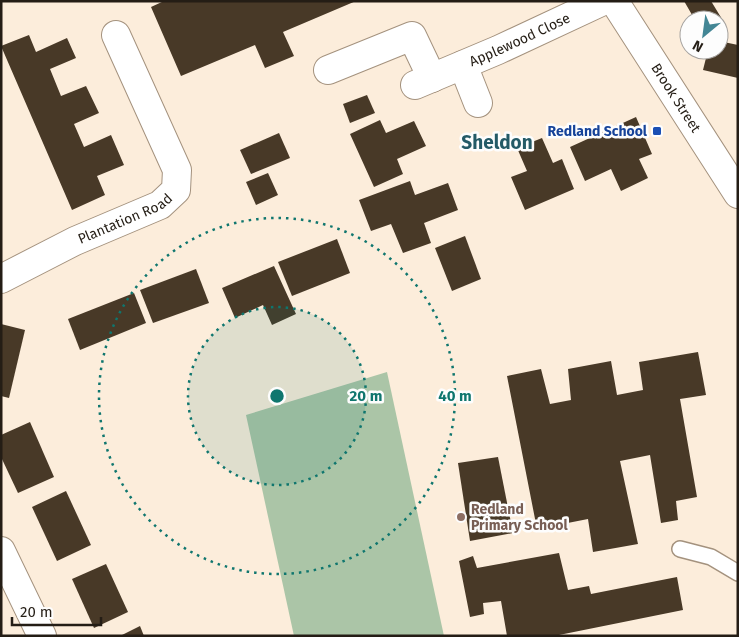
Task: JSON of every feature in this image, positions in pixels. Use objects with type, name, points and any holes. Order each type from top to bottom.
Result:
[{"type":"street","name":"Applewood Close","points":[[328,70],[412,36],[424,81],[603,1]]},
{"type":"street","name":"Brook Street","points":[[614,1],[736,189]]},
{"type":"street","name":"Plantation Road","points":[[1,279],[75,241],[160,205],[176,190],[177,170],[116,35]]},
{"type":"street","name":"Applewood Close","points":[[463,65],[478,103]]},
{"type":"street","points":[[1,551],[42,636]]},
{"type":"lane","points":[[680,549],[711,557],[738,573]]},
{"type":"green space","points":[[387,372],[444,636],[294,636],[246,415]]},
{"type":"building","points":[[164,1],[356,1],[283,32],[294,56],[265,68],[255,45],[181,76],[151,7]]},
{"type":"building","points":[[684,1],[711,1],[716,10],[689,10]]},
{"type":"building","points":[[29,35],[36,52],[67,38],[76,58],[50,69],[61,96],[86,86],[99,113],[74,124],[84,147],[111,135],[124,165],[97,176],[105,195],[72,210],[1,46]]},
{"type":"building","points":[[729,43],[738,45],[738,78],[703,70],[706,60],[729,60]]},
{"type":"building","points":[[367,95],[375,113],[350,123],[343,104]]},
{"type":"building","points":[[636,117],[652,154],[639,159],[648,178],[621,191],[611,169],[585,181],[570,147]]},
{"type":"building","points":[[380,120],[386,133],[414,121],[426,146],[397,159],[403,174],[374,187],[350,134]]},
{"type":"building","points":[[279,133],[290,158],[251,174],[240,150]]},
{"type":"building","points":[[542,138],[553,163],[562,159],[574,189],[525,210],[511,177],[527,171],[517,148]]},
{"type":"building","points":[[268,173],[278,195],[256,205],[246,182]]},
{"type":"building","points":[[410,181],[415,195],[448,183],[458,210],[424,223],[431,243],[403,253],[391,224],[371,231],[359,200]]},
{"type":"building","points":[[465,236],[481,279],[452,291],[435,248]]},
{"type":"building","points":[[337,239],[350,273],[292,296],[278,262]]},
{"type":"building","points":[[274,266],[296,314],[272,325],[263,305],[235,318],[222,288]]},
{"type":"building","points":[[196,269],[209,303],[153,323],[140,290]]},
{"type":"building","points":[[134,293],[146,323],[80,350],[68,319]]},
{"type":"building","points":[[1,324],[25,330],[9,398],[1,396]]},
{"type":"building","points":[[698,352],[706,395],[680,399],[697,497],[676,501],[678,520],[661,523],[650,455],[620,461],[638,544],[593,552],[588,519],[537,529],[507,376],[541,369],[550,404],[571,400],[568,369],[611,361],[617,395],[643,390],[639,362]]},
{"type":"building","points":[[30,422],[54,477],[18,493],[1,457],[1,435]]},
{"type":"building","points":[[498,457],[513,533],[470,541],[458,463]]},
{"type":"building","points":[[66,491],[91,545],[57,561],[32,507]]},
{"type":"building","points":[[559,553],[568,590],[589,586],[591,594],[677,577],[683,610],[554,636],[507,636],[501,601],[483,603],[484,614],[470,617],[459,561],[473,556],[477,568]]},
{"type":"building","points":[[106,564],[128,612],[94,628],[72,579]]},
{"type":"building","points":[[140,626],[144,636],[120,636]]},
{"type":"place","name":"Redland School","points":[[657,131]]},
{"type":"place","name":"Redland Primary School","points":[[461,517]]},
{"type":"district","name":"Sheldon","points":[[497,142]]}]
